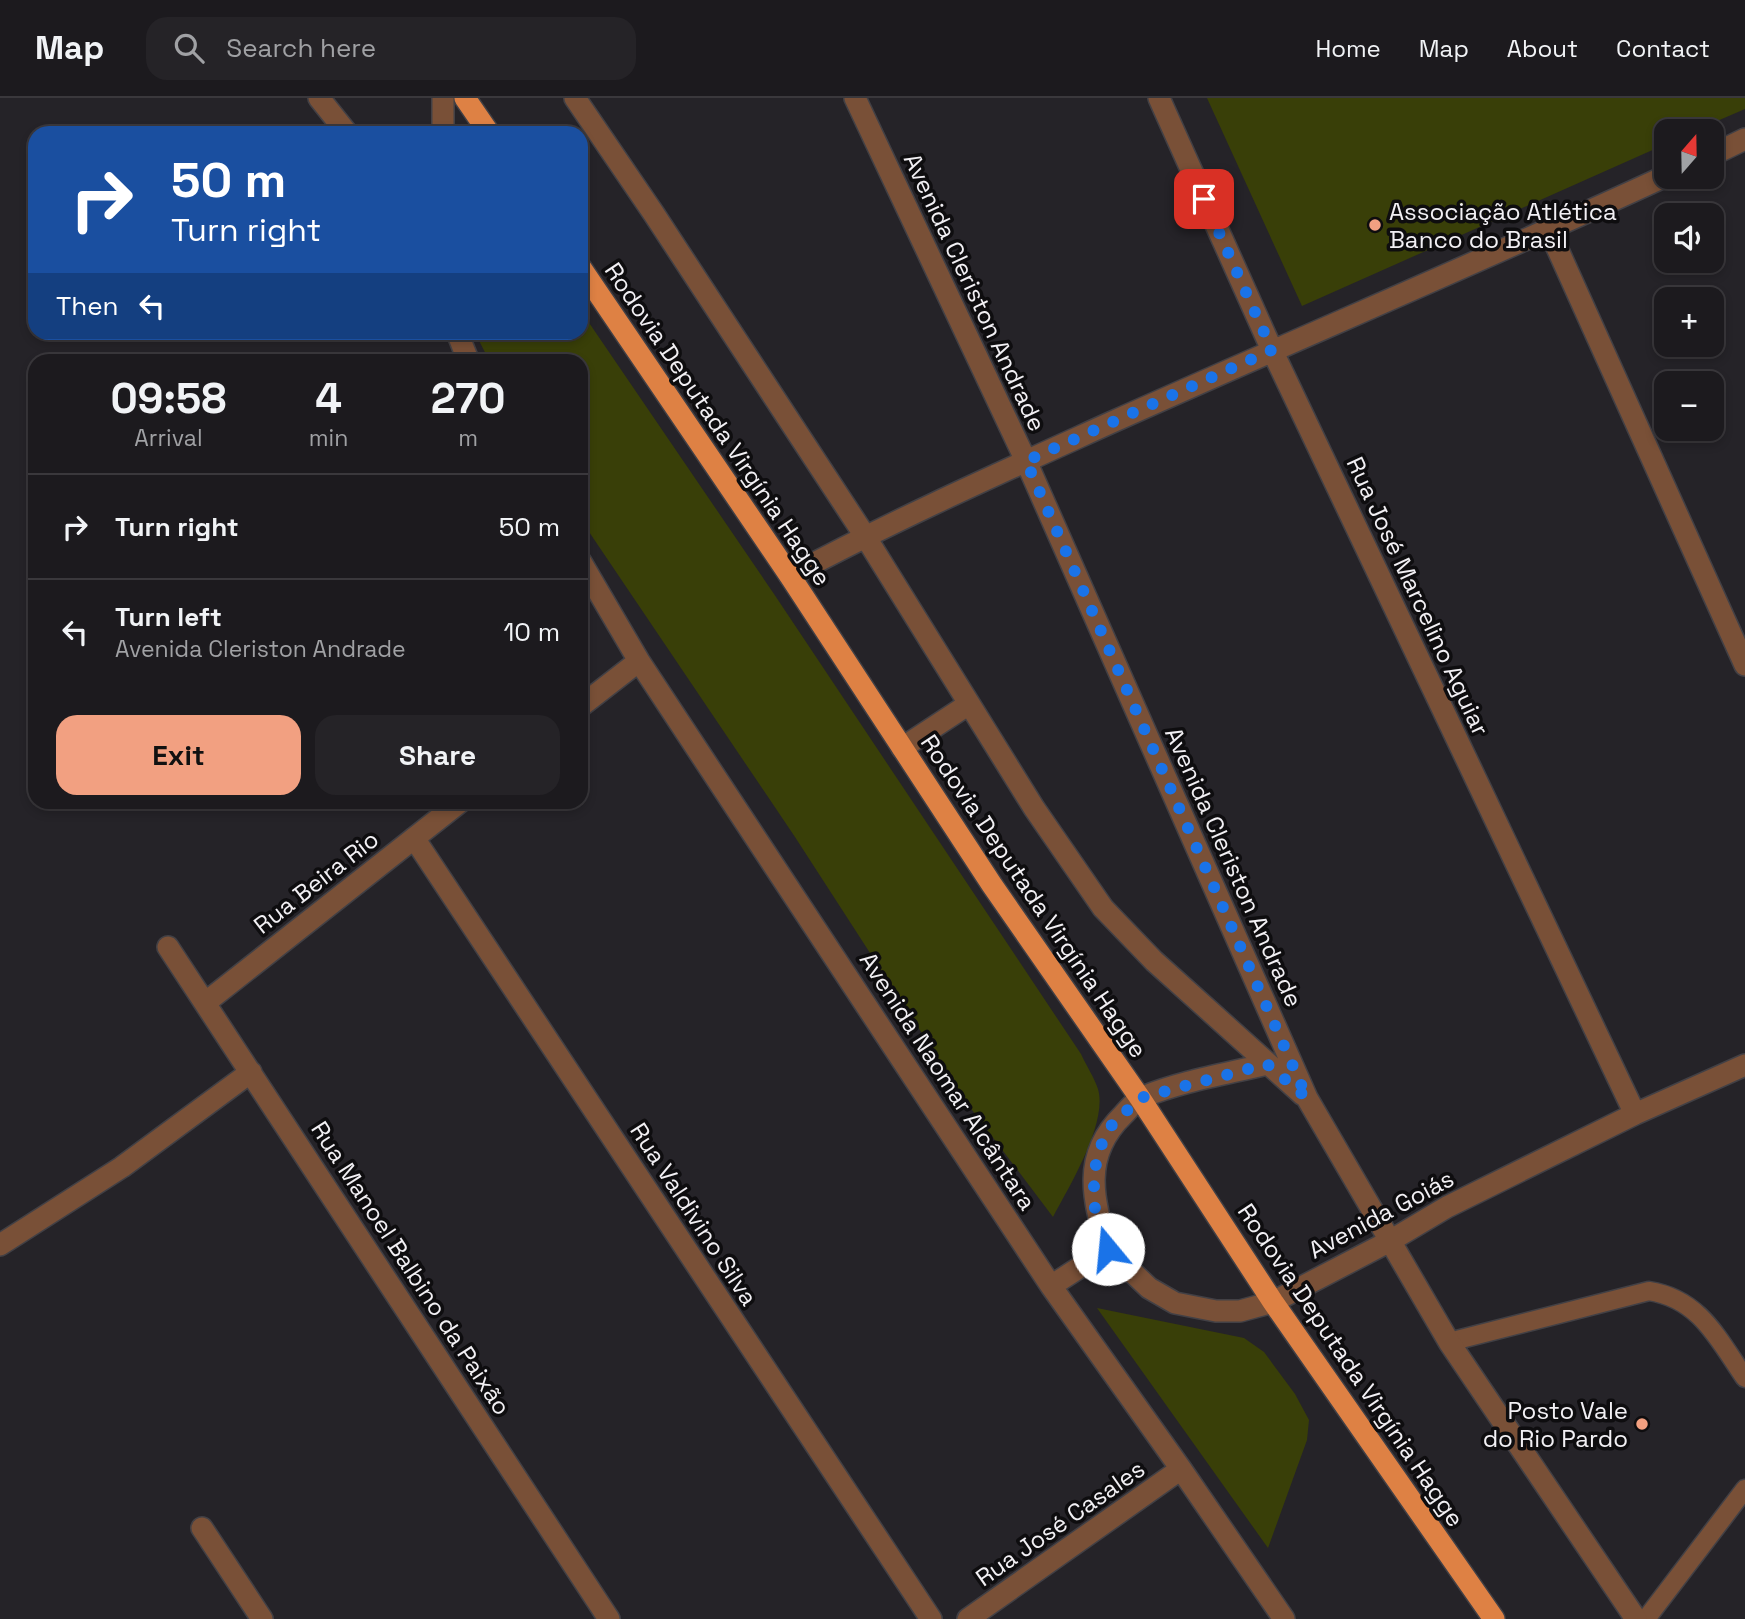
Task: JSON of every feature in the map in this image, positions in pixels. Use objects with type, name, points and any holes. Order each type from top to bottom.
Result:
[{"type":"highway","points":[[465,98],[484,126]]},
{"type":"highway","name":"Rodovia Deputada Virgínia Hagge","points":[[588,278],[790,576],[1014,918],[1140,1098],[1273,1302],[1494,1619]]},
{"type":"street","points":[[319,98],[341,126]]},
{"type":"street","points":[[443,98],[443,126]]},
{"type":"street","points":[[575,98],[865,536],[1034,808],[1103,908],[1154,961],[1307,1098]]},
{"type":"street","name":"Avenida Cleriston Andrade","points":[[855,98],[1026,461],[1307,1098],[1449,1342],[1636,1619]]},
{"type":"street","name":"Rua José Marcelino Aguiar","points":[[1159,98],[1272,350],[1635,1114]]},
{"type":"street","points":[[1724,149],[1745,139]]},
{"type":"street","points":[[790,576],[865,536],[1026,461],[1654,182]]},
{"type":"street","points":[[1549,230],[1745,665]]},
{"type":"street","name":"Avenida Naomar Alcântara","points":[[588,574],[639,660],[1051,1286],[1284,1619]]},
{"type":"street","points":[[588,700],[639,660]]},
{"type":"street","points":[[902,748],[969,704]]},
{"type":"street","name":"Rua Beira Rio","points":[[205,1003],[451,809]]},
{"type":"street","name":"Rua Valdivino Silva","points":[[414,838],[930,1619]]},
{"type":"street","name":"Rua Manoel Balbino da Paixão","points":[[168,947],[609,1619]]},
{"type":"street","points":[[1051,1286],[1108,1249],[1094,1205],[1094,1176],[1098,1152],[1110,1127],[1140,1098],[1267,1064]]},
{"type":"street","name":"Avenida Goiás","points":[[1108,1249],[1149,1288],[1175,1303],[1216,1311],[1240,1311],[1273,1302],[1390,1241],[1447,1207],[1635,1114],[1745,1065]]},
{"type":"street","points":[[0,1245],[122,1167],[251,1072]]},
{"type":"street","name":"Rua José Casales","points":[[968,1619],[1181,1469]]},
{"type":"street","points":[[202,1528],[262,1619]]},
{"type":"lane","points":[[1449,1342],[1649,1291],[1668,1294],[1702,1316],[1745,1378]]},
{"type":"lane","points":[[1646,1619],[1745,1489]]},
{"type":"green space","name":"Associação Atlética Banco do Brasil","points":[[1207,98],[1745,98],[1745,109],[1722,119],[1654,119],[1654,149],[1302,306]]},
{"type":"green space","points":[[588,321],[1081,1054],[1098,1089],[1100,1103],[1085,1154],[1053,1217],[969,1106],[795,837],[588,530],[588,354],[486,354],[479,340],[588,340]]},
{"type":"green space","points":[[1097,1308],[1244,1338],[1264,1352],[1295,1394],[1309,1420],[1307,1440],[1268,1548]]},
{"type":"place","name":"Associação Atlética Banco do Brasil","points":[[1375,225]]},
{"type":"place","name":"Posto Vale do Rio Pardo","points":[[1642,1424]]},
{"type":"route","points":[[1108,1249],[1094,1205],[1094,1176],[1098,1152],[1110,1127],[1140,1098],[1267,1064],[1307,1098],[1026,461],[1272,350],[1204,199]]}]
